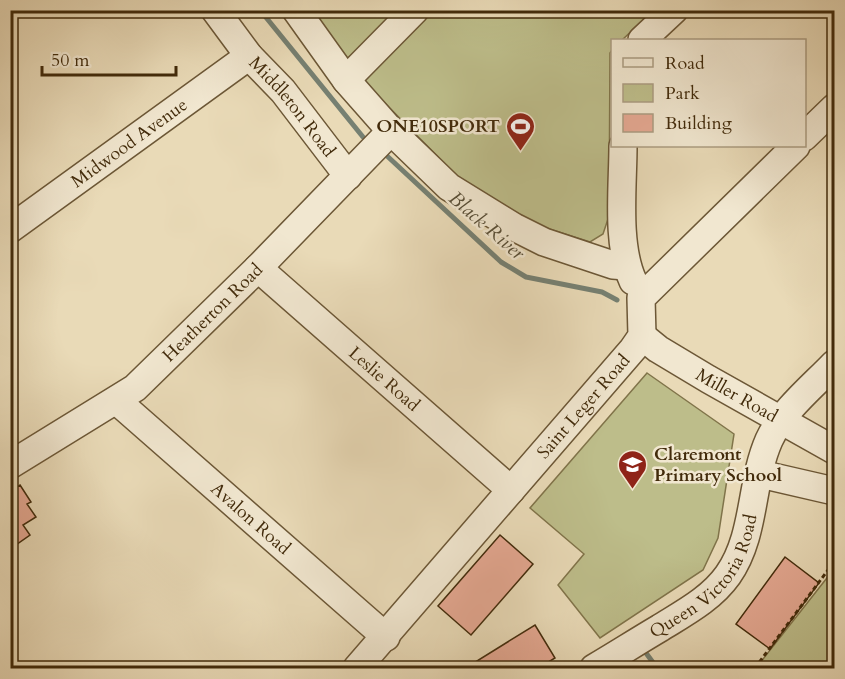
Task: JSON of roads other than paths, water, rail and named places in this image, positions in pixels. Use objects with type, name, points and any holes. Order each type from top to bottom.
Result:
[{"type":"street","name":"Middleton Road","points":[[215,10],[249,56],[283,91],[348,176]]},
{"type":"street","points":[[296,10],[346,80],[391,131],[449,187],[514,227],[544,242],[613,266],[626,266]]},
{"type":"street","points":[[346,80],[415,10]]},
{"type":"street","points":[[643,39],[674,10]]},
{"type":"street","name":"Midwood Avenue","points":[[10,229],[249,56]]},
{"type":"street","points":[[806,135],[834,108]]},
{"type":"street","name":"Heatherton Road","points":[[10,465],[135,388],[258,268],[391,131]]},
{"type":"street","points":[[623,147],[623,222],[626,266],[641,298],[795,147]]},
{"type":"street","name":"Leslie Road","points":[[258,268],[511,490]]},
{"type":"street","name":"Saint Leger Road","points":[[357,669],[633,349],[642,336],[641,298]]},
{"type":"street","name":"Miller Road","points":[[642,336],[658,349],[708,379],[834,450]]},
{"type":"street","name":"Queen Victoria Road","points":[[594,669],[695,606],[716,589],[726,577],[741,550],[770,439],[782,420],[834,364]]},
{"type":"street","name":"Avalon Road","points":[[117,401],[386,637]]},
{"type":"street","points":[[760,474],[834,491]]},
{"type":"waterway","name":"Black River","points":[[260,10],[363,137]]},
{"type":"waterway","name":"Black River","points":[[386,155],[501,262],[526,277],[602,292],[617,300]]},
{"type":"waterway","name":"Black River","points":[[646,653],[657,668]]},
{"type":"place","name":"ONE10SPORT","points":[[521,152]]},
{"type":"place","name":"Claremont Primary School","points":[[633,490]]}]
